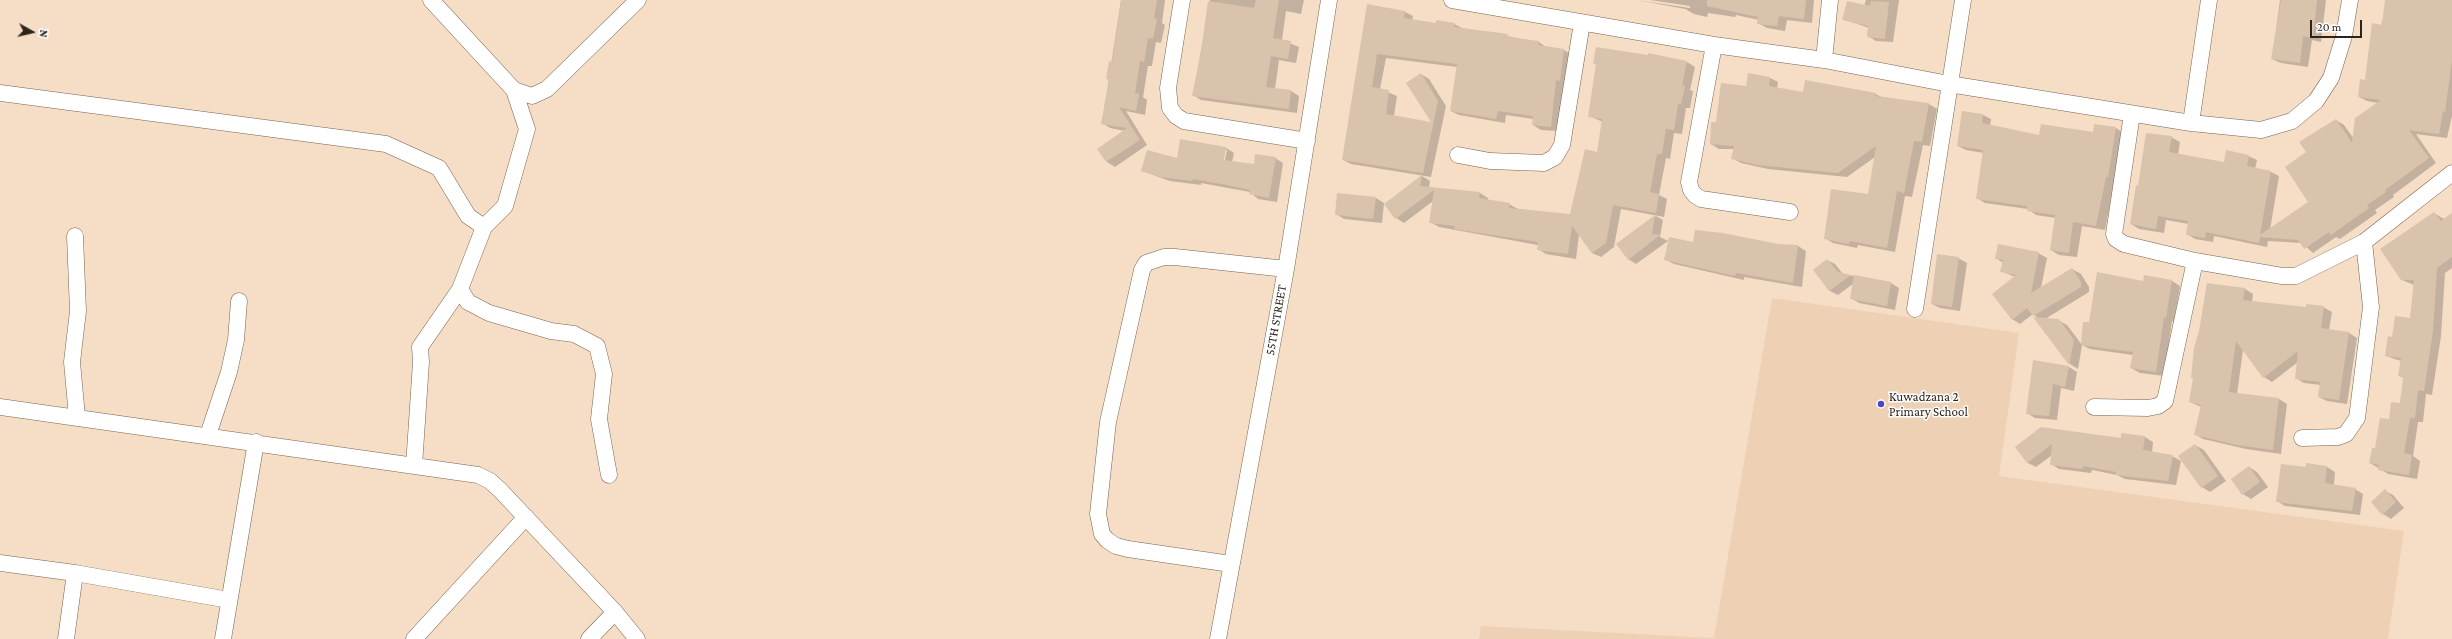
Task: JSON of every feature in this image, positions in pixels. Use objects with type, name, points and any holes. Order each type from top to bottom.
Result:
[{"type":"street","points":[[414,466],[421,362],[420,347],[460,290],[484,227],[505,206],[527,129],[514,90],[431,0]]},
{"type":"street","points":[[514,90],[532,96],[542,93],[638,0]]},
{"type":"street","points":[[1182,0],[1168,88],[1170,108],[1176,116],[1184,121],[1307,141]]},
{"type":"street","name":"55TH STREET","points":[[1218,639],[1286,269],[1329,0]]},
{"type":"street","points":[[1452,0],[1510,5],[1582,23],[1714,45],[1824,60],[1949,84],[2132,114],[2191,123],[2261,130],[2292,121],[2316,101],[2331,78],[2344,36],[2350,0]]},
{"type":"street","points":[[1824,60],[1830,0]]},
{"type":"street","points":[[1915,309],[1962,0]]},
{"type":"street","points":[[2191,123],[2209,0]]},
{"type":"street","points":[[1458,155],[1490,161],[1544,163],[1555,157],[1562,145],[1582,23]]},
{"type":"street","points":[[1714,45],[1689,182],[1691,190],[1701,199],[1790,212]]},
{"type":"street","points":[[0,93],[386,144],[439,168],[468,216],[484,227]]},
{"type":"street","points":[[2132,114],[2114,234],[2116,239],[2124,244],[2195,261],[2282,276],[2296,276],[2364,242],[2452,173]]},
{"type":"street","points":[[75,236],[78,311],[72,362],[77,417]]},
{"type":"street","points":[[2302,438],[2338,437],[2346,434],[2357,418],[2371,307],[2364,242]]},
{"type":"street","points":[[1231,564],[1128,550],[1116,546],[1102,534],[1098,514],[1108,422],[1142,270],[1146,264],[1164,257],[1175,257],[1286,269]]},
{"type":"street","points":[[2094,406],[2148,408],[2158,406],[2165,401],[2195,261]]},
{"type":"street","points":[[460,290],[468,302],[489,314],[551,330],[574,334],[597,346],[604,374],[600,419],[609,475]]},
{"type":"street","points":[[208,435],[230,372],[236,340],[239,301]]},
{"type":"street","points":[[0,407],[208,435],[478,475],[490,481],[526,516],[615,612],[637,639]]},
{"type":"street","points":[[223,639],[256,442]]},
{"type":"street","points":[[414,639],[526,516]]},
{"type":"street","points":[[0,563],[75,573],[229,600]]},
{"type":"street","points":[[66,639],[75,573]]},
{"type":"street","points":[[589,639],[615,612]]},
{"type":"shaded area","name":"Kuwadzana 2 Primary School","points":[[1772,298],[2019,333],[1999,476],[2404,531],[2388,639],[1479,639],[1481,626],[1714,638]]},
{"type":"building","points":[[1121,0],[1157,0],[1154,18],[1157,19],[1153,39],[1148,38],[1144,62],[1140,61],[1135,93],[1139,94],[1136,111],[1119,107],[1140,140],[1106,162],[1097,149],[1127,128],[1101,124],[1109,80],[1106,79],[1109,61],[1112,62]]},
{"type":"building","points":[[1256,0],[1279,0],[1273,38],[1291,41],[1288,59],[1271,56],[1266,87],[1291,90],[1289,109],[1192,96],[1201,52],[1208,1],[1254,8]]},
{"type":"building","points":[[1707,0],[1806,0],[1804,19],[1779,16],[1777,26],[1757,24],[1758,17],[1707,6]]},
{"type":"building","points":[[2281,0],[2317,0],[2313,38],[2303,36],[2300,63],[2271,59]]},
{"type":"building","points":[[2385,0],[2452,0],[2452,60],[2445,112],[2443,111],[2439,134],[2409,130],[2429,158],[2367,205],[2369,208],[2331,235],[2329,232],[2304,249],[2298,240],[2260,237],[2259,243],[2206,232],[2205,238],[2186,235],[2188,221],[2158,216],[2156,229],[2130,224],[2136,185],[2138,186],[2146,133],[2172,136],[2169,152],[2224,162],[2226,150],[2249,155],[2247,166],[2271,171],[2260,235],[2308,202],[2285,167],[2306,152],[2299,142],[2336,119],[2352,143],[2355,118],[2381,100],[2358,97],[2360,79],[2365,80],[2372,23],[2382,25]]},
{"type":"building","points":[[1847,1],[1870,6],[1871,1],[1889,2],[1885,39],[1867,37],[1868,26],[1842,20]]},
{"type":"building","points":[[1367,4],[1405,11],[1404,18],[1436,23],[1436,20],[1455,23],[1454,27],[1508,34],[1507,37],[1539,41],[1538,45],[1564,49],[1560,81],[1556,80],[1551,127],[1532,125],[1533,116],[1498,111],[1496,119],[1450,111],[1457,64],[1377,54],[1372,87],[1389,90],[1386,114],[1431,122],[1406,83],[1421,73],[1438,101],[1423,173],[1342,160]]},
{"type":"building","points":[[1596,47],[1648,55],[1648,53],[1687,61],[1682,85],[1685,86],[1681,104],[1678,104],[1674,130],[1666,129],[1662,154],[1657,154],[1650,192],[1659,194],[1656,213],[1613,205],[1606,243],[1592,253],[1572,226],[1568,254],[1537,250],[1538,242],[1454,229],[1455,226],[1429,223],[1434,190],[1395,219],[1384,204],[1422,175],[1420,186],[1480,192],[1479,198],[1510,203],[1509,208],[1570,214],[1585,149],[1597,152],[1602,119],[1588,117],[1596,64],[1593,64]]},
{"type":"building","points":[[1748,73],[1770,77],[1769,86],[1803,92],[1805,80],[1876,93],[1875,96],[1929,103],[1922,142],[1914,141],[1904,193],[1897,191],[1887,248],[1850,241],[1849,244],[1824,239],[1831,189],[1868,194],[1876,146],[1838,173],[1758,165],[1731,159],[1734,146],[1710,144],[1711,122],[1716,122],[1721,83],[1746,86]]},
{"type":"building","points":[[1962,111],[1983,114],[1982,123],[2039,135],[2041,124],[2093,132],[2094,124],[2116,127],[2108,177],[2106,177],[2096,226],[2073,222],[2069,253],[2050,250],[2055,215],[2027,211],[2027,206],[1976,199],[1983,150],[1957,146]]},
{"type":"building","points":[[1180,139],[1226,147],[1224,160],[1254,164],[1255,154],[1276,157],[1269,198],[1249,194],[1250,190],[1227,185],[1193,179],[1192,181],[1161,177],[1141,171],[1147,150],[1177,158]]},
{"type":"building","points":[[1337,193],[1376,197],[1373,219],[1335,215]]},
{"type":"building","points":[[2434,212],[2441,221],[2452,213],[2452,257],[2437,268],[2433,331],[2424,391],[2418,390],[2415,418],[2410,418],[2404,453],[2412,455],[2409,475],[2378,470],[2379,465],[2369,463],[2372,448],[2375,448],[2380,418],[2389,419],[2391,402],[2400,403],[2403,377],[2398,376],[2401,358],[2385,356],[2388,336],[2392,337],[2395,316],[2410,318],[2414,280],[2401,280],[2380,249]]},
{"type":"building","points":[[1655,215],[1652,234],[1660,235],[1628,260],[1616,244]]},
{"type":"building","points":[[1695,230],[1723,233],[1778,244],[1798,245],[1793,283],[1736,273],[1735,276],[1664,260],[1669,237],[1693,242]]},
{"type":"building","points":[[1998,244],[2039,252],[2031,293],[2072,268],[2081,282],[2081,287],[2033,316],[2027,308],[2012,320],[1992,294],[2016,275],[2000,272],[2003,260],[1995,259]]},
{"type":"building","points":[[1937,254],[1959,257],[1952,307],[1931,304]]},
{"type":"building","points":[[1827,259],[1838,272],[1851,275],[1829,291],[1813,270]]},
{"type":"building","points":[[2097,272],[2143,281],[2144,275],[2172,280],[2166,318],[2164,317],[2156,372],[2130,368],[2133,352],[2081,345],[2083,322],[2089,322]]},
{"type":"building","points":[[1854,275],[1891,282],[1887,306],[1850,299]]},
{"type":"building","points":[[2207,283],[2245,288],[2243,300],[2306,307],[2306,304],[2324,306],[2321,328],[2349,332],[2339,400],[2318,397],[2320,382],[2295,379],[2298,351],[2263,378],[2236,341],[2229,392],[2279,398],[2273,450],[2237,445],[2194,435],[2201,405],[2189,402],[2193,378],[2191,378],[2194,348],[2199,331]]},
{"type":"building","points":[[2033,317],[2059,319],[2074,340],[2069,365]]},
{"type":"building","points":[[2033,360],[2069,366],[2065,387],[2053,384],[2049,416],[2026,414]]},
{"type":"building","points":[[2041,427],[2121,438],[2121,433],[2145,436],[2143,450],[2173,455],[2168,481],[2115,475],[2116,472],[2083,466],[2083,469],[2050,465],[2052,444],[2027,463],[2015,447]]},
{"type":"building","points":[[2195,444],[2218,476],[2201,488],[2178,456]]},
{"type":"building","points":[[2306,463],[2327,466],[2325,483],[2356,488],[2352,511],[2276,502],[2281,464],[2306,467]]},
{"type":"building","points":[[2249,466],[2260,482],[2242,495],[2231,479]]},
{"type":"building","points":[[2385,489],[2396,502],[2382,515],[2371,502]]},
{"type":"place","name":"Kuwadzana 2 Primary School","points":[[1881,404]]}]
